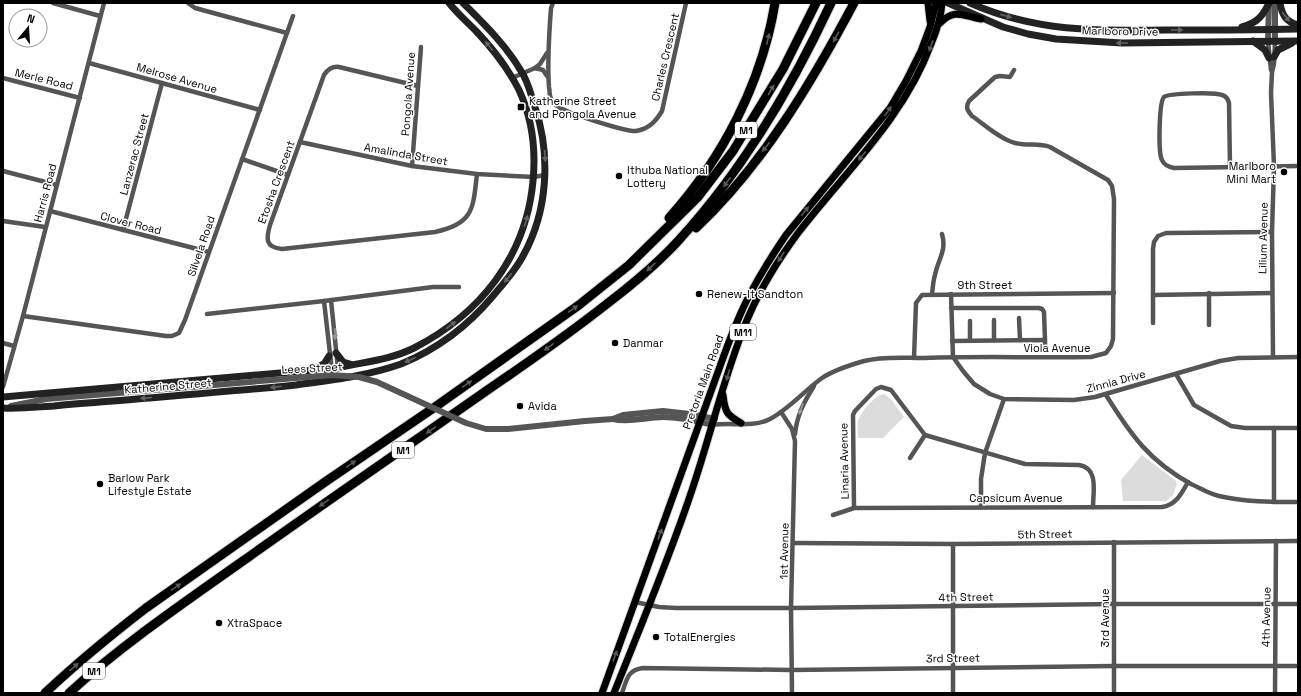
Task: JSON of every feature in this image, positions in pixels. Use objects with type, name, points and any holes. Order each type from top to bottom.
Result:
[{"type":"highway","points":[[653,242],[657,232],[694,188],[737,118],[761,64],[775,3]]},
{"type":"highway","name":"M1","points":[[45,693],[73,667],[146,608],[579,305],[629,265],[698,197],[733,151],[783,69],[816,3]]},
{"type":"highway","name":"M1","points":[[69,693],[105,662],[188,599],[582,323],[644,273],[679,240],[725,185],[759,137],[792,80],[831,3]]},
{"type":"highway","points":[[679,240],[692,232],[718,206],[772,139],[815,74],[854,3]]},
{"type":"main road","name":"Katherine Street","points":[[3,397],[334,369],[381,360],[413,348],[459,319],[485,294],[495,282],[521,237],[532,201],[535,159],[532,129],[521,96],[512,78],[492,48],[449,3]]},
{"type":"main road","name":"Katherine Street","points":[[3,407],[24,408],[266,388],[338,379],[382,370],[424,354],[454,334],[471,320],[503,285],[524,255],[538,223],[545,174],[542,134],[539,118],[523,73],[493,33],[463,3]]},
{"type":"main road","points":[[928,3],[930,27]]},
{"type":"main road","name":"Pretoria Main Road","points":[[602,693],[740,315],[760,275],[778,247],[804,212],[887,112],[906,81],[921,51],[930,27],[936,3]]},
{"type":"main road","name":"Pretoria Main Road","points":[[614,693],[671,551],[746,322],[767,280],[797,234],[896,113],[918,76],[940,22],[942,3]]},
{"type":"main road","name":"Marlboro Drive","points":[[948,3],[981,19],[1028,34],[1070,41],[1122,43],[1297,41]]},
{"type":"main road","name":"Marlboro Drive","points":[[970,3],[1022,21],[1074,29],[1122,31],[1298,29]]},
{"type":"main road","points":[[1228,30],[1256,22],[1264,14],[1269,3]]},
{"type":"main road","points":[[1280,3],[1282,13],[1286,19],[1289,22],[1298,25]]},
{"type":"main road","points":[[940,22],[947,16],[954,14],[981,19]]},
{"type":"main road","points":[[1253,41],[1272,57],[1284,46],[1297,41]]},
{"type":"main road","points":[[305,371],[322,366],[333,354],[344,363],[354,365]]},
{"type":"main road","points":[[724,389],[724,404],[727,414],[741,423]]},
{"type":"street","points":[[53,3],[100,16]]},
{"type":"street","name":"Harris Road","points":[[3,387],[23,316],[104,3]]},
{"type":"street","points":[[188,3],[195,8],[287,33]]},
{"type":"street","name":"Charles Crescent","points":[[553,3],[551,8],[548,51],[548,78],[552,100],[558,107],[626,130],[636,131],[654,123],[662,111],[686,3]]},
{"type":"street","points":[[1269,3],[1272,30]]},
{"type":"street","points":[[1272,41],[1275,3]]},
{"type":"street","name":"Silvela Road","points":[[23,316],[166,336],[176,335],[180,331],[293,16]]},
{"type":"street","name":"Lilium Avenue","points":[[1272,41],[1271,112],[1274,166],[1272,232],[1273,357]]},
{"type":"street","name":"Pongola Avenue","points":[[412,166],[421,47]]},
{"type":"street","points":[[512,78],[535,68],[540,64],[548,51]]},
{"type":"street","name":"Melrose Avenue","points":[[89,63],[260,110]]},
{"type":"street","name":"Etosha Crescent","points":[[418,86],[339,67],[331,68],[324,75],[267,236],[270,245],[278,248],[435,232],[452,228],[463,222],[471,211],[477,174]]},
{"type":"street","points":[[535,68],[546,72],[548,78]]},
{"type":"street","name":"Viola Avenue","points":[[714,422],[722,424],[764,421],[781,412],[818,382],[842,368],[866,360],[953,357],[1091,357],[1102,355],[1110,348],[1113,339],[1114,293],[1114,199],[1112,186],[1108,180],[1050,147],[1012,142],[989,128],[972,116],[968,111],[967,105],[995,77],[1011,77],[1014,70]]},
{"type":"street","name":"Merle Road","points":[[3,78],[80,98]]},
{"type":"street","name":"Lanzerac Street","points":[[123,230],[162,83]]},
{"type":"street","points":[[1230,167],[1229,103],[1227,99],[1219,94],[1173,94],[1165,96],[1160,107],[1160,157],[1164,164],[1174,168],[1298,166]]},
{"type":"street","name":"Amalinda Street","points":[[300,142],[412,166],[477,174],[534,177],[545,174]]},
{"type":"street","points":[[242,159],[288,175]]},
{"type":"street","points":[[3,171],[57,185]]},
{"type":"street","name":"Clover Road","points":[[50,211],[209,252]]},
{"type":"street","points":[[3,221],[45,227]]},
{"type":"street","points":[[1153,323],[1154,246],[1156,238],[1160,234],[1272,232]]},
{"type":"street","points":[[932,294],[935,273],[944,250],[942,234]]},
{"type":"street","points":[[207,314],[433,287],[459,286]]},
{"type":"street","name":"9th Street","points":[[914,358],[916,303],[922,295],[1114,293]]},
{"type":"street","points":[[1209,293],[1209,325]]},
{"type":"street","points":[[1153,294],[1272,293]]},
{"type":"street","points":[[951,294],[953,357]]},
{"type":"street","points":[[331,300],[335,328],[333,354]]},
{"type":"street","points":[[324,301],[334,369],[338,379]]},
{"type":"street","points":[[951,308],[1042,309],[1044,312],[1045,349]]},
{"type":"street","points":[[1019,318],[1020,340]]},
{"type":"street","points":[[994,320],[994,340]]},
{"type":"street","points":[[970,321],[970,340]]},
{"type":"street","points":[[952,341],[1045,340]]},
{"type":"street","points":[[3,343],[14,346]]},
{"type":"street","name":"Zinnia Drive","points":[[953,357],[963,372],[974,384],[990,394],[1004,399],[1074,400],[1106,395],[1206,364],[1229,359],[1298,357]]},
{"type":"street","points":[[334,369],[338,379]]},
{"type":"street","points":[[1176,374],[1191,402],[1196,408],[1234,427],[1298,428]]},
{"type":"street","name":"Lees Street","points":[[3,407],[46,399],[346,375],[377,382],[466,423],[486,429],[508,429],[613,419],[623,415],[663,411],[714,422]]},
{"type":"street","name":"Viola Avenue","points":[[795,441],[800,412],[805,401],[818,382]]},
{"type":"street","name":"Linaria Avenue","points":[[854,508],[852,420],[855,411],[876,389],[886,388],[891,390],[925,435]]},
{"type":"street","points":[[1106,395],[1142,447],[1168,469],[1188,482],[1219,496],[1274,502],[1298,502]]},
{"type":"street","points":[[981,507],[981,479],[985,453],[1004,399]]},
{"type":"street","name":"1st Avenue","points":[[781,412],[792,429],[795,441],[791,608],[792,693]]},
{"type":"street","points":[[1274,428],[1274,502]]},
{"type":"street","points":[[910,458],[925,435],[1025,464],[1083,465],[1088,469],[1093,477],[1092,507]]},
{"type":"street","name":"Capsicum Avenue","points":[[833,516],[854,508],[1166,506],[1177,500],[1188,482]]},
{"type":"street","name":"4th Avenue","points":[[1275,693],[1276,541]]},
{"type":"street","name":"5th Street","points":[[793,543],[953,544],[1298,541]]},
{"type":"street","name":"3rd Avenue","points":[[1114,542],[1114,693]]},
{"type":"street","points":[[953,544],[953,693]]},
{"type":"street","name":"4th Street","points":[[635,602],[676,608],[1298,604]]},
{"type":"street","name":"3rd Street","points":[[622,693],[630,673],[639,669],[791,670],[953,667],[1298,666]]},
{"type":"shaded area","points":[[884,394],[891,399],[904,417],[883,438],[858,438],[858,424],[861,414],[872,401]]},
{"type":"shaded area","points":[[1142,455],[1176,481],[1177,484],[1173,495],[1166,501],[1123,501],[1121,480]]},
{"type":"place","name":"Katherine Street and Pongola Avenue","points":[[521,107]]},
{"type":"place","name":"Marlboro Mini Mart","points":[[1284,172]]},
{"type":"place","name":"Ithuba National Lottery","points":[[619,176]]},
{"type":"place","name":"Renew-It Sandton","points":[[699,294]]},
{"type":"place","name":"Danmar","points":[[615,343]]},
{"type":"place","name":"Avida","points":[[520,406]]},
{"type":"place","name":"Barlow Park Lifestyle Estate","points":[[100,484]]},
{"type":"place","name":"XtraSpace","points":[[219,623]]},
{"type":"place","name":"TotalEnergies","points":[[656,637]]}]
